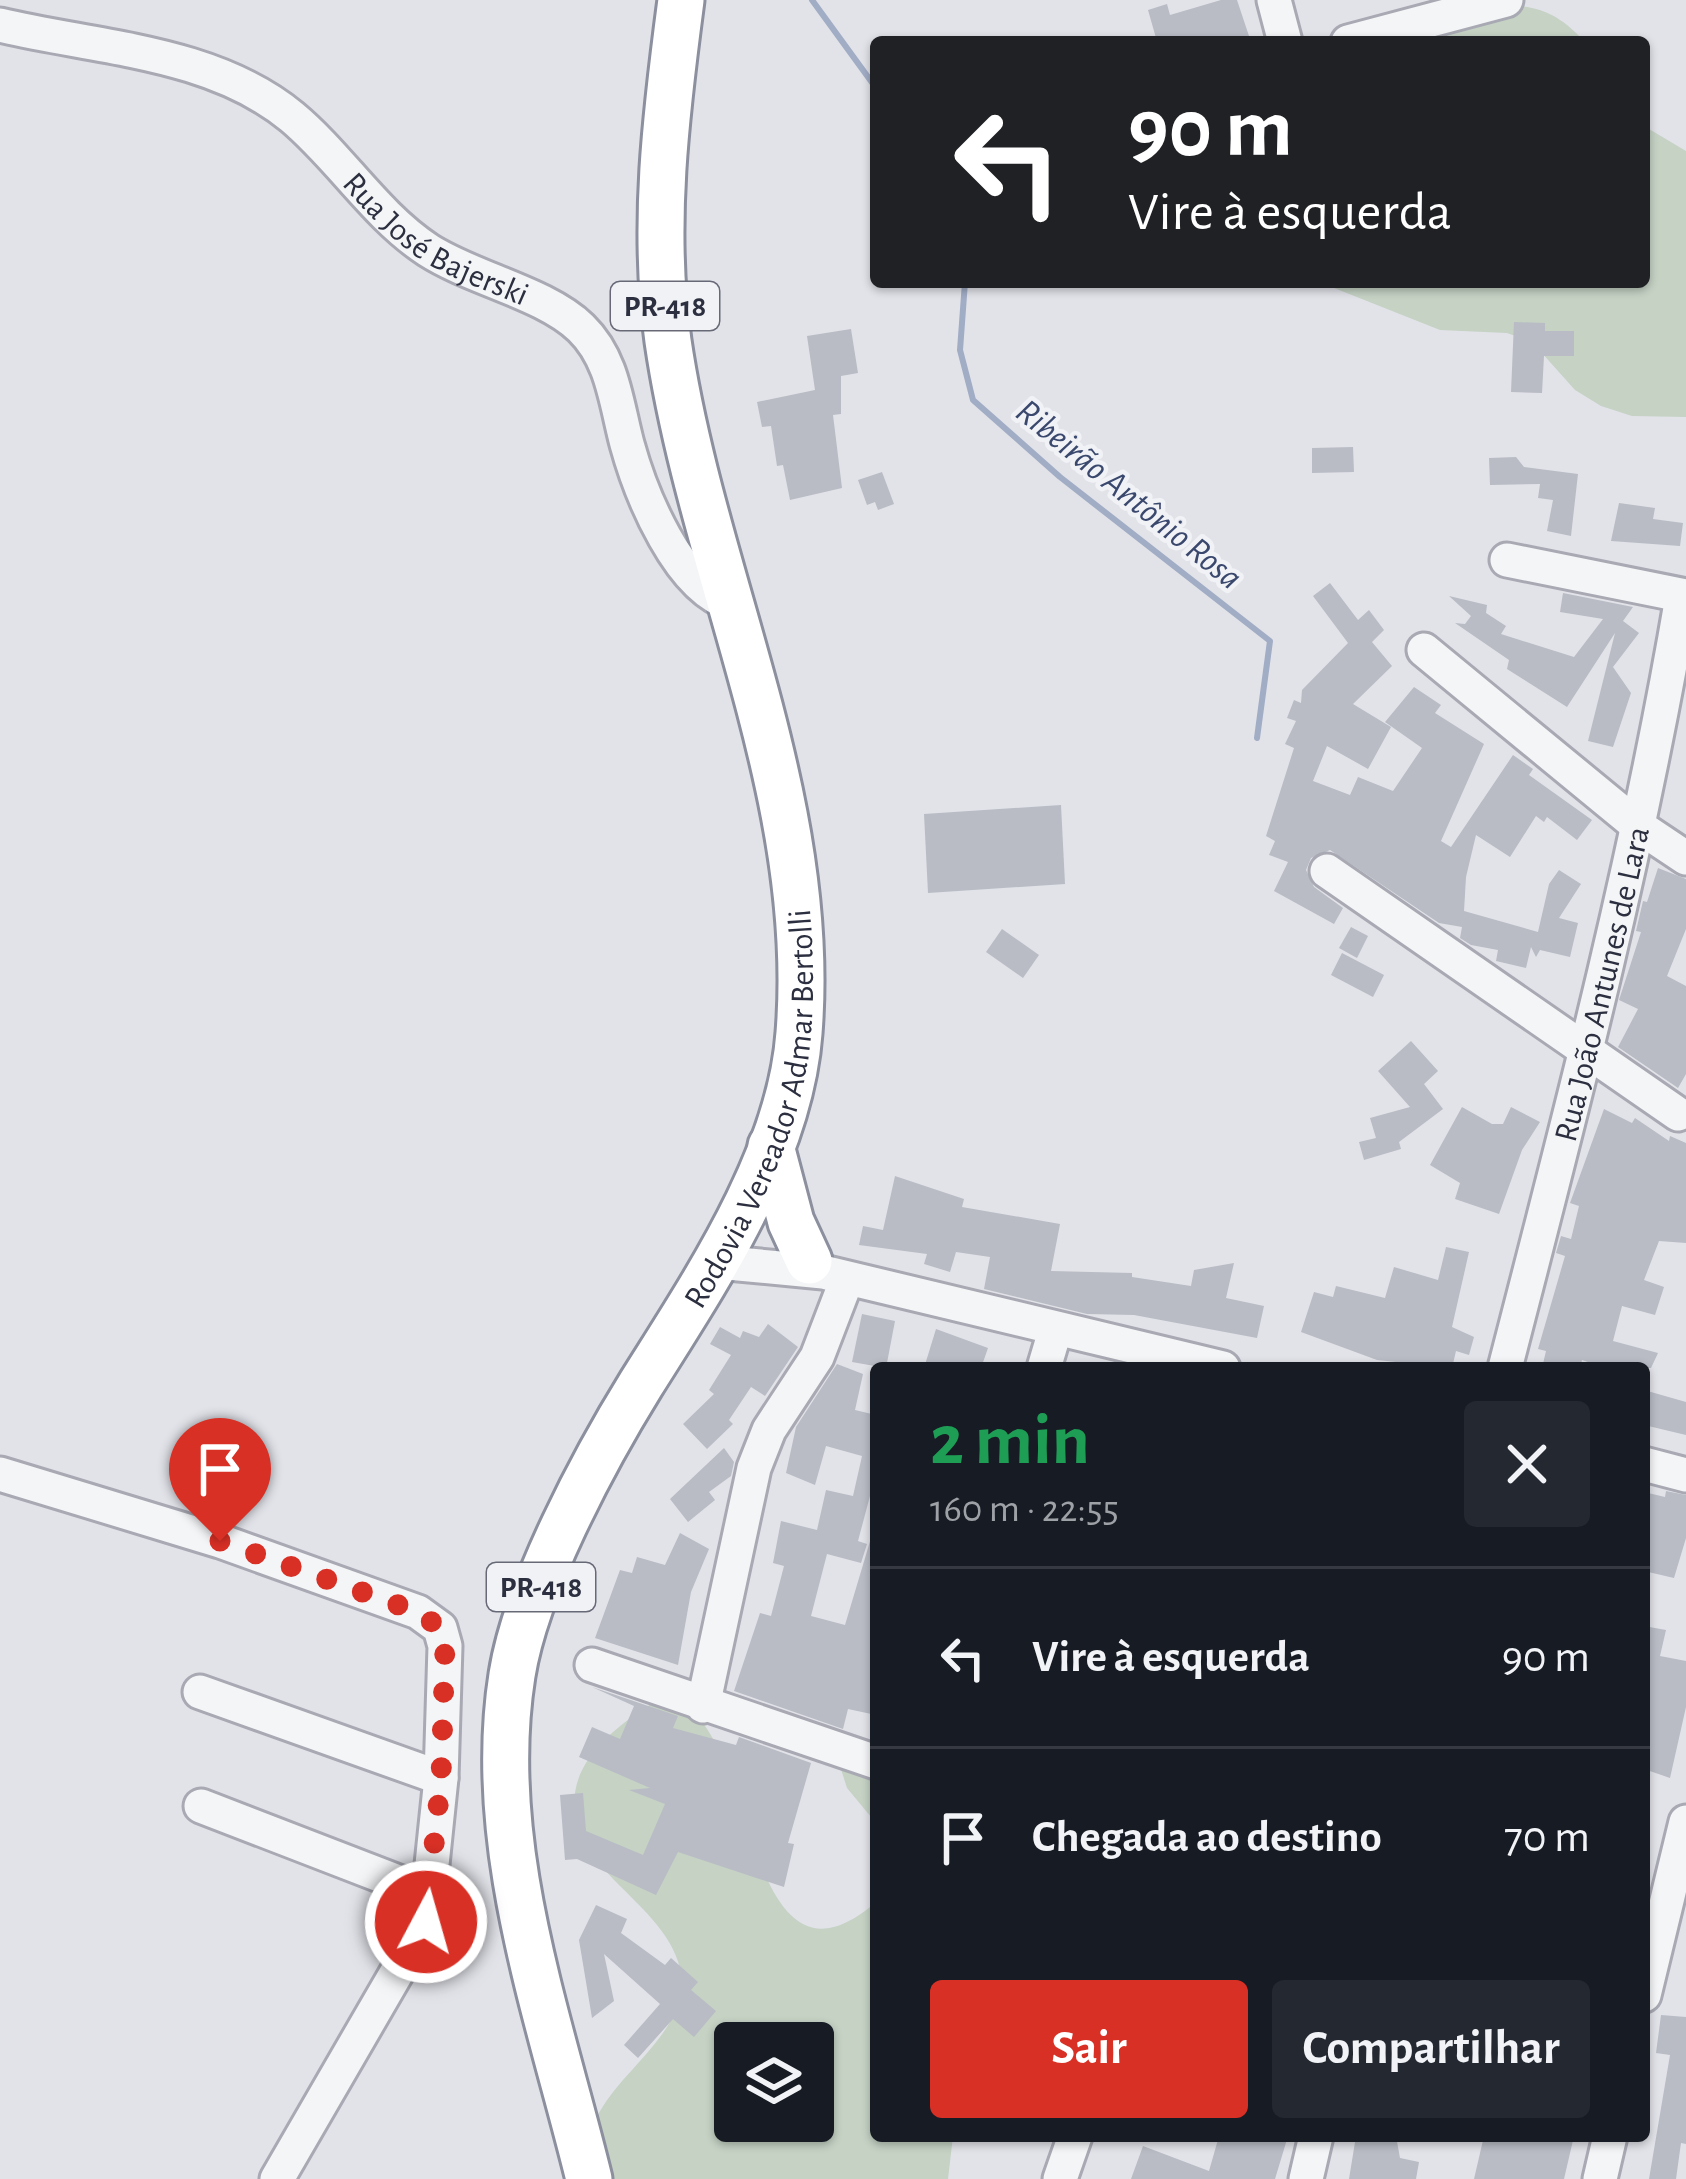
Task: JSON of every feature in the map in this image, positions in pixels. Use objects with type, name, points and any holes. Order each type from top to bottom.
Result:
[{"type":"highway","name":"Rodovia Vereador Admar Bertolli","points":[[590,2179],[514,1874],[505,1776],[512,1671],[560,1531],[628,1404],[718,1262],[771,1146],[799,1042],[804,948],[782,796],[693,463],[668,338],[661,200],[681,0]]},
{"type":"highway","points":[[771,1146],[791,1222],[827,1271]]},
{"type":"street","points":[[1274,0],[1283,36]]},
{"type":"street","points":[[1371,36],[1507,0]]},
{"type":"street","name":"Rua José Bajerski","points":[[0,25],[211,71],[253,89],[292,117],[413,240],[450,265],[578,324],[599,348],[641,483],[683,568],[710,598],[732,604]]},
{"type":"street","points":[[1507,560],[1684,596]]},
{"type":"street","name":"Rua João Antunes de Lara","points":[[1507,1362],[1587,1053],[1684,596]]},
{"type":"street","points":[[1424,650],[1638,826],[1686,857]]},
{"type":"street","points":[[1327,871],[1678,1114]]},
{"type":"street","points":[[744,1212],[827,1271]]},
{"type":"street","points":[[718,1262],[827,1271],[1054,1331],[1196,1362]]},
{"type":"street","points":[[703,1706],[754,1468],[770,1430],[818,1357],[827,1271]]},
{"type":"street","points":[[1046,1362],[1054,1331]]},
{"type":"street","points":[[1650,1466],[1686,1475]]},
{"type":"street","points":[[0,1474],[220,1541],[418,1612],[440,1628],[445,1646],[441,1778],[426,1922],[277,2179]]},
{"type":"street","points":[[592,1665],[870,1760]]},
{"type":"street","points":[[200,1692],[441,1778]]},
{"type":"street","points":[[201,1806],[429,1894]]},
{"type":"street","points":[[1650,1976],[1663,1936],[1686,1822]]},
{"type":"street","points":[[1060,2179],[1073,2142]]},
{"type":"street","points":[[1306,2179],[1315,2142]]},
{"type":"street","points":[[1600,2179],[1609,2142]]},
{"type":"green space","points":[[1507,5],[1550,14],[1579,36],[1427,36]]},
{"type":"green space","points":[[1650,130],[1686,151],[1686,417],[1632,416],[1601,406],[1575,390],[1532,342],[1507,333],[1440,330],[1334,288],[1650,288]]},
{"type":"green space","points":[[654,1702],[690,1711],[711,1736],[779,1901],[803,1924],[835,1927],[870,1906],[870,2142],[952,2142],[948,2179],[587,2179],[590,2138],[599,2113],[672,2018],[681,1975],[673,1949],[658,1926],[595,1857],[580,1831],[577,1784],[603,1742]]},
{"type":"green space","points":[[870,1749],[870,1816],[847,1788],[839,1763]]},
{"type":"building","points":[[1237,0],[1249,36],[1155,36],[1148,10],[1167,4],[1170,15]]},
{"type":"building","points":[[1514,322],[1545,323],[1545,331],[1574,331],[1574,356],[1544,356],[1542,393],[1511,392]]},
{"type":"building","points":[[851,329],[858,373],[841,376],[841,414],[833,415],[842,488],[790,500],[783,465],[777,466],[771,426],[762,427],[757,402],[815,390],[807,336]]},
{"type":"building","points":[[1353,447],[1354,472],[1312,473],[1312,448]]},
{"type":"building","points":[[1516,457],[1524,467],[1578,474],[1571,536],[1547,531],[1553,500],[1538,498],[1540,484],[1490,485],[1489,458]]},
{"type":"building","points":[[882,472],[894,504],[878,510],[875,502],[867,505],[858,480]]},
{"type":"building","points":[[1619,503],[1655,508],[1653,519],[1683,523],[1680,546],[1611,541]]},
{"type":"building","points":[[1330,583],[1358,620],[1369,610],[1384,630],[1372,642],[1392,666],[1353,704],[1391,727],[1368,769],[1327,746],[1313,781],[1350,795],[1358,777],[1393,791],[1422,748],[1385,722],[1414,687],[1441,705],[1435,713],[1484,744],[1441,841],[1451,847],[1513,755],[1533,769],[1529,775],[1592,820],[1577,840],[1547,817],[1544,822],[1536,816],[1510,857],[1476,835],[1466,877],[1464,911],[1538,932],[1549,884],[1559,870],[1581,884],[1559,918],[1578,923],[1570,957],[1540,950],[1536,957],[1531,947],[1526,968],[1496,961],[1498,950],[1471,945],[1460,938],[1462,927],[1439,923],[1330,850],[1311,858],[1306,870],[1314,887],[1343,908],[1334,924],[1274,891],[1288,862],[1269,855],[1275,841],[1266,836],[1294,748],[1285,744],[1296,721],[1287,718],[1294,700],[1301,703],[1302,690],[1348,643],[1313,596]]},
{"type":"building","points":[[1563,593],[1633,607],[1623,621],[1639,633],[1613,667],[1631,693],[1613,747],[1588,741],[1615,633],[1567,707],[1507,669],[1509,660],[1455,623],[1465,624],[1471,616],[1449,596],[1487,605],[1486,613],[1506,626],[1501,634],[1574,657],[1603,619],[1560,612]]},
{"type":"building","points":[[1061,805],[1065,884],[928,893],[924,814]]},
{"type":"building","points":[[1658,868],[1686,879],[1686,929],[1667,976],[1686,986],[1686,1074],[1678,1088],[1618,1047],[1638,1009],[1619,1000],[1641,932],[1636,931],[1643,901],[1647,902]]},
{"type":"building","points":[[1351,927],[1368,936],[1357,958],[1339,948]]},
{"type":"building","points":[[1002,929],[1039,955],[1023,978],[986,952]]},
{"type":"building","points":[[1342,953],[1384,975],[1373,997],[1331,975]]},
{"type":"building","points":[[1411,1041],[1438,1071],[1424,1084],[1443,1109],[1399,1142],[1401,1149],[1364,1160],[1359,1142],[1376,1138],[1370,1118],[1410,1107],[1378,1071]]},
{"type":"building","points":[[1462,1107],[1492,1124],[1503,1124],[1511,1107],[1540,1122],[1522,1150],[1499,1214],[1455,1199],[1460,1183],[1430,1165]]},
{"type":"building","points":[[1604,1109],[1632,1123],[1635,1118],[1669,1141],[1670,1136],[1686,1143],[1686,1243],[1659,1241],[1644,1280],[1664,1287],[1655,1315],[1622,1306],[1613,1341],[1658,1353],[1651,1368],[1650,1362],[1543,1362],[1546,1351],[1538,1349],[1565,1256],[1556,1253],[1561,1236],[1571,1239],[1579,1206],[1570,1203]]},
{"type":"building","points":[[895,1176],[964,1199],[962,1207],[1060,1224],[1051,1271],[1132,1273],[1132,1277],[1191,1286],[1194,1270],[1234,1263],[1226,1298],[1264,1306],[1257,1338],[1134,1315],[1087,1314],[984,1289],[990,1257],[956,1252],[950,1272],[924,1264],[927,1254],[859,1245],[863,1226],[883,1230]]},
{"type":"building","points":[[1446,1247],[1469,1252],[1452,1327],[1474,1337],[1469,1355],[1456,1351],[1453,1362],[1377,1360],[1301,1332],[1314,1292],[1333,1297],[1336,1286],[1385,1298],[1394,1267],[1438,1280]]},
{"type":"building","points":[[862,1314],[895,1321],[887,1362],[852,1362]]},
{"type":"building","points":[[768,1324],[798,1347],[765,1396],[751,1387],[729,1420],[733,1424],[707,1449],[683,1424],[714,1394],[709,1390],[731,1355],[710,1344],[720,1327],[740,1338],[743,1331],[759,1337]]},
{"type":"building","points":[[936,1329],[988,1348],[983,1362],[926,1362]]},
{"type":"building","points":[[837,1364],[863,1374],[855,1410],[870,1414],[870,1496],[858,1541],[867,1544],[861,1563],[827,1554],[811,1616],[845,1625],[870,1541],[870,1714],[848,1709],[843,1729],[734,1691],[760,1613],[771,1616],[784,1566],[773,1563],[781,1521],[817,1530],[826,1490],[853,1496],[862,1456],[826,1446],[815,1485],[786,1473],[796,1427]]},
{"type":"building","points":[[1650,1392],[1686,1402],[1686,1435],[1650,1426]]},
{"type":"building","points":[[724,1448],[734,1462],[731,1476],[709,1492],[715,1500],[688,1522],[670,1499]]},
{"type":"building","points":[[1666,1491],[1686,1495],[1686,1538],[1674,1578],[1650,1572],[1650,1493],[1665,1497]]},
{"type":"building","points":[[680,1533],[709,1549],[691,1592],[678,1665],[595,1638],[620,1570],[632,1573],[637,1557],[665,1565]]},
{"type":"building","points":[[1650,1627],[1666,1630],[1660,1656],[1686,1661],[1686,1707],[1670,1778],[1650,1771]]},
{"type":"building","points":[[592,1687],[678,1716],[673,1728],[736,1745],[739,1737],[811,1763],[788,1843],[794,1844],[784,1887],[678,1852],[656,1895],[577,1859],[565,1860],[560,1795],[583,1793],[586,1831],[643,1855],[665,1804],[629,1790],[650,1788],[579,1757],[592,1727],[620,1739],[634,1706]]},
{"type":"building","points":[[596,1905],[627,1919],[621,1933],[665,1965],[671,1958],[698,1982],[691,1990],[716,2011],[694,2037],[673,2019],[638,2058],[624,2045],[660,2004],[604,1954],[614,2001],[592,2018],[579,1940]]},
{"type":"building","points":[[1661,2015],[1686,2017],[1686,2144],[1681,2143],[1676,2179],[1649,2179],[1670,2055],[1656,2053]]},
{"type":"building","points":[[1217,2142],[1286,2142],[1275,2179],[1131,2179],[1143,2146],[1209,2171]]},
{"type":"building","points":[[1355,2142],[1397,2142],[1400,2158],[1419,2162],[1416,2179],[1349,2179]]},
{"type":"building","points":[[1483,2142],[1573,2142],[1564,2179],[1474,2179]]},
{"type":"waterway","name":"Ribeirão Antônio Rosa","points":[[812,0],[870,80]]},
{"type":"waterway","name":"Ribeirão Antônio Rosa","points":[[965,288],[960,350],[973,400],[1060,477],[1270,641],[1257,738]]},
{"type":"route","points":[[220,1541],[418,1612],[440,1628],[445,1646],[441,1778],[426,1922]]}]
